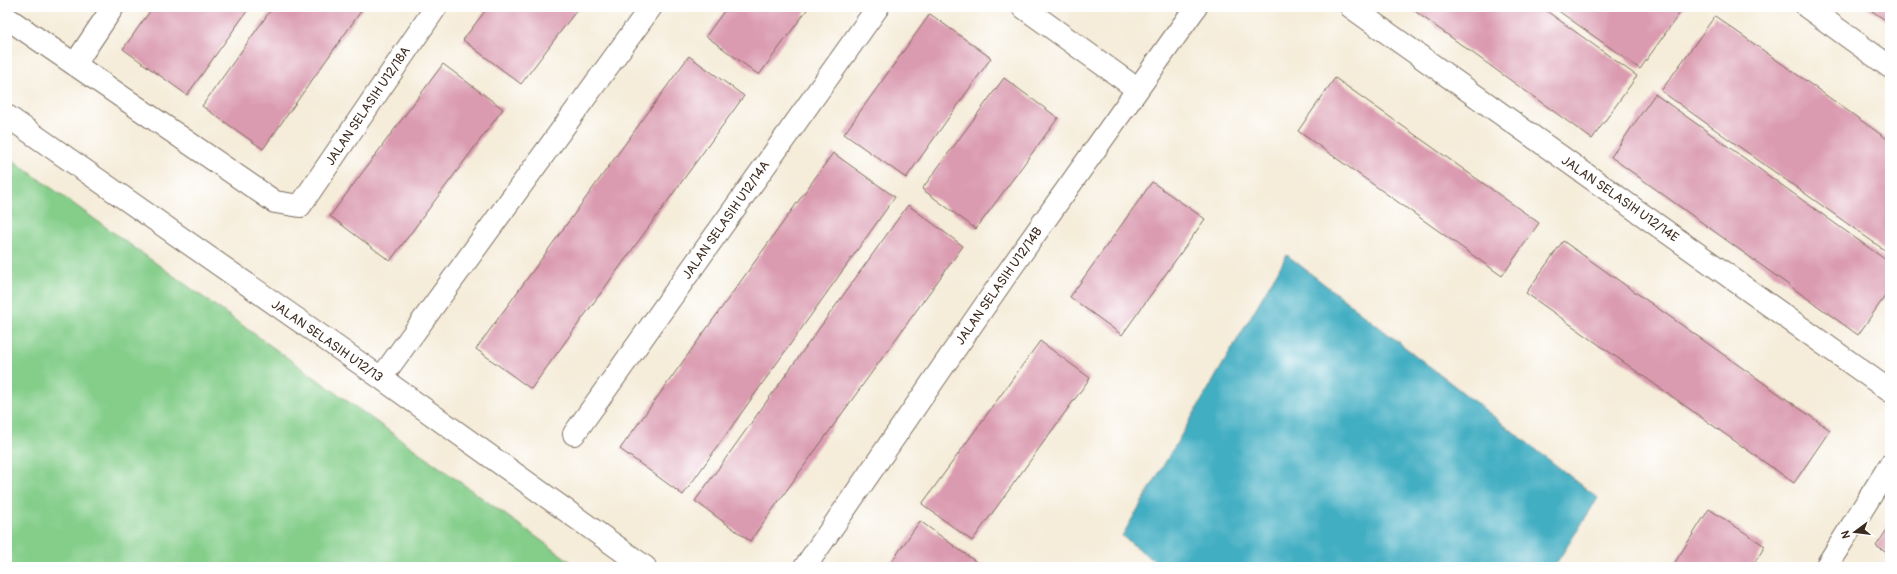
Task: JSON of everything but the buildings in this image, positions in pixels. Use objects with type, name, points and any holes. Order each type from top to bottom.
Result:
[{"type":"street","points":[[7,18],[75,64],[113,7]]},
{"type":"street","name":"JALAN SELASIH U12/18A","points":[[75,64],[275,202],[300,206],[436,7]]},
{"type":"street","points":[[381,378],[650,7]]},
{"type":"street","name":"JALAN SELASIH U12/14A","points":[[574,434],[878,7]]},
{"type":"street","points":[[1023,7],[1137,89]]},
{"type":"street","name":"JALAN SELASIH U12/14B","points":[[805,567],[1137,89],[1196,7]]},
{"type":"street","name":"JALAN SELASIH U12/14E","points":[[1351,7],[1890,391]]},
{"type":"street","points":[[1807,7],[1890,67]]},
{"type":"street","name":"JALAN SELASIH U12/13","points":[[7,116],[381,378],[645,567]]},
{"type":"street","points":[[1826,567],[1890,465]]},
{"type":"green space","points":[[7,156],[578,567],[7,567]]},
{"type":"water","points":[[1287,255],[1598,498],[1554,567],[1162,567],[1122,536]]}]
